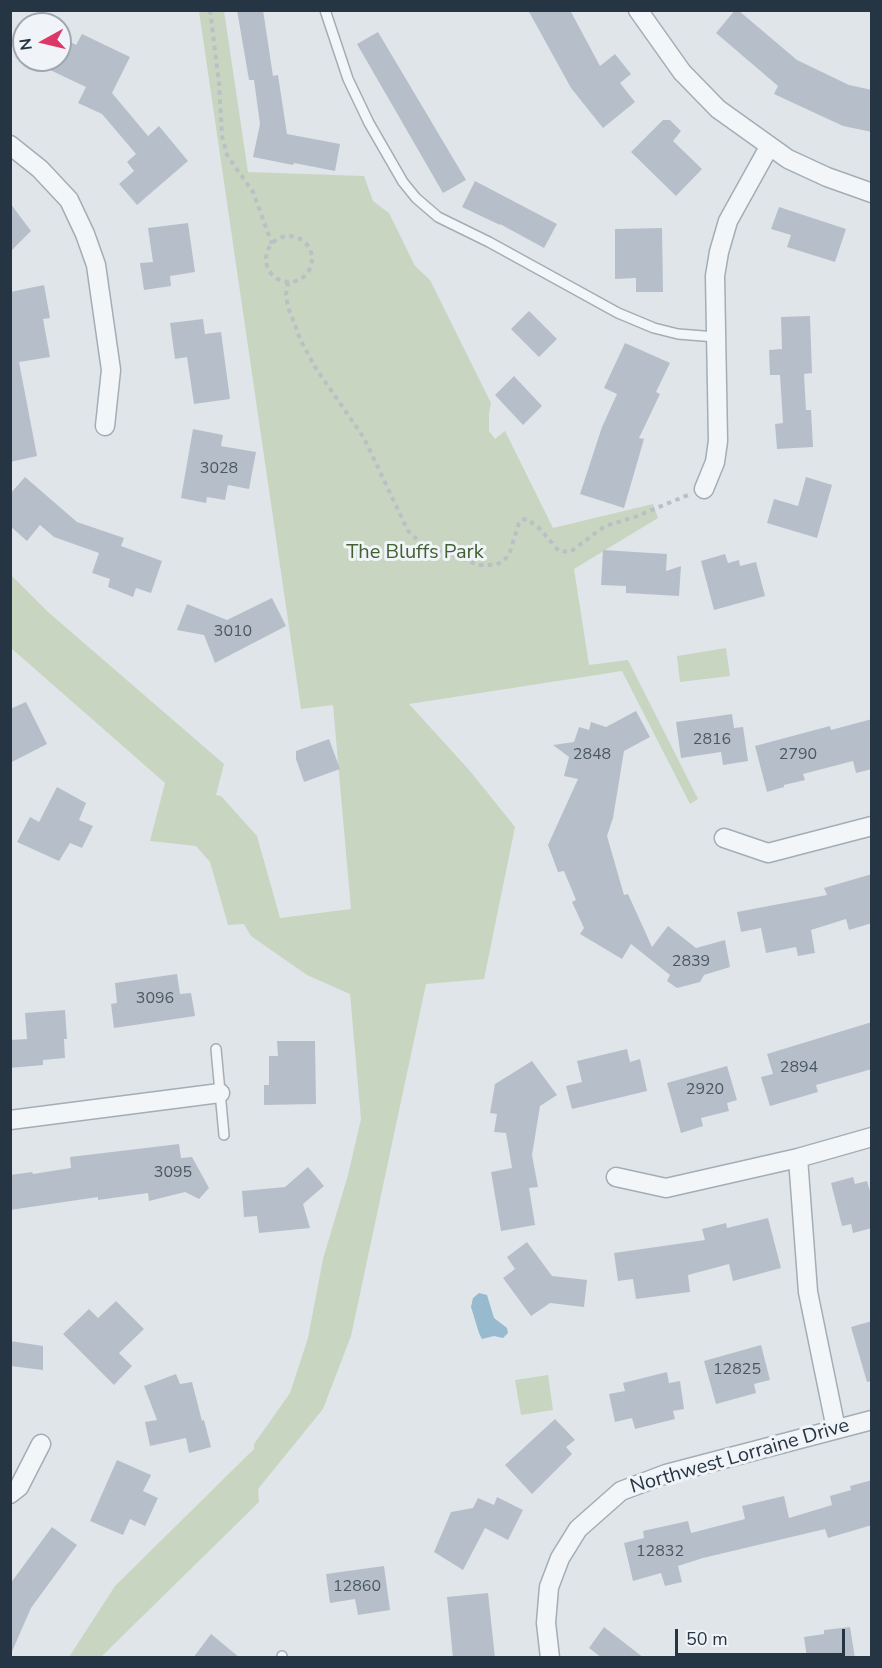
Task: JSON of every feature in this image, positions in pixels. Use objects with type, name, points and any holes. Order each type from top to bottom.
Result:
[{"type":"street","points":[[638,10],[682,72],[718,109],[788,159],[827,177],[872,193]]},
{"type":"street","points":[[10,145],[40,169],[69,200],[96,265],[111,369],[105,426]]},
{"type":"street","points":[[704,489],[715,462],[718,441],[716,276],[719,252],[728,221],[769,147]]},
{"type":"street","points":[[724,838],[768,853],[872,826]]},
{"type":"street","points":[[10,1120],[220,1093]]},
{"type":"street","points":[[616,1177],[666,1188],[798,1158],[872,1137]]},
{"type":"street","points":[[798,1158],[808,1292],[836,1429]]},
{"type":"street","name":"Northwest Lorraine Drive","points":[[550,1658],[546,1623],[549,1587],[560,1558],[578,1529],[621,1491],[666,1474],[872,1420]]},
{"type":"street","points":[[10,1494],[19,1487],[41,1444]]},
{"type":"lane","points":[[326,10],[348,79],[369,123],[403,182],[416,198],[438,217],[489,242],[618,313],[654,328],[678,334],[716,337]]},
{"type":"lane","points":[[216,1049],[224,1136]]},
{"type":"path","points":[[210,10],[219,83],[222,136],[227,155],[253,192],[272,244]]},
{"type":"path","points":[[291,236],[304,242],[308,247],[311,261],[310,267],[301,278],[288,282],[269,271],[266,257],[277,239],[291,236]]},
{"type":"path","points":[[288,282],[286,295],[288,307],[301,341],[315,367],[364,438],[408,531],[421,543],[479,565],[496,565],[509,555],[519,523],[527,519],[539,528],[559,551],[570,552],[605,526],[635,517],[704,489]]},
{"type":"green space","name":"The Bluffs Park","points":[[199,11],[224,11],[248,172],[364,176],[373,201],[389,213],[415,266],[430,280],[491,403],[489,431],[495,439],[505,431],[553,528],[653,504],[658,518],[574,569],[589,665],[628,660],[698,799],[690,804],[622,671],[409,704],[470,771],[515,827],[484,979],[426,984],[351,1336],[323,1409],[258,1489],[259,1502],[101,1657],[69,1657],[115,1586],[254,1449],[254,1444],[290,1393],[308,1338],[323,1259],[348,1175],[361,1119],[350,994],[307,975],[251,936],[244,924],[228,925],[210,862],[196,846],[150,841],[165,783],[11,648],[10,574],[48,612],[224,764],[216,795],[221,796],[257,836],[280,918],[351,909],[333,705],[301,709]]},
{"type":"green space","points":[[726,648],[730,676],[680,682],[677,656]]},
{"type":"green space","points":[[548,1375],[553,1410],[521,1415],[515,1380]]},
{"type":"water","points":[[479,1293],[487,1295],[494,1318],[507,1328],[508,1333],[503,1338],[494,1336],[482,1339],[471,1307],[473,1298]]},
{"type":"building","points":[[237,10],[263,10],[273,76],[278,75],[287,134],[340,144],[335,171],[253,157],[260,124],[254,80],[249,80]]},
{"type":"building","points":[[528,10],[570,10],[600,66],[615,54],[631,74],[620,83],[635,102],[603,128],[571,88]]},
{"type":"building","points":[[735,10],[738,10],[797,60],[849,85],[872,90],[872,132],[843,126],[774,94],[778,86],[716,33]]},
{"type":"building","points":[[378,32],[466,180],[443,193],[357,44]]},
{"type":"building","points":[[82,34],[130,57],[112,93],[148,136],[159,126],[188,161],[137,205],[119,184],[134,171],[127,162],[136,154],[102,114],[78,103],[86,87],[54,72],[72,72],[72,43],[76,45]]},
{"type":"building","points":[[663,120],[670,120],[681,131],[673,141],[702,169],[676,196],[631,152]]},
{"type":"building","points":[[475,181],[557,224],[544,248],[462,207]]},
{"type":"building","points":[[10,203],[31,231],[10,252]]},
{"type":"building","points":[[779,207],[846,229],[835,262],[787,247],[791,235],[771,229]]},
{"type":"building","points":[[188,223],[195,272],[170,276],[171,286],[144,290],[140,263],[153,262],[148,228]]},
{"type":"building","points":[[662,228],[663,292],[636,292],[636,278],[615,279],[615,229]]},
{"type":"building","points":[[44,285],[50,318],[43,319],[50,357],[19,362],[37,456],[10,462],[10,292]]},
{"type":"building","points":[[529,311],[557,339],[539,357],[511,329]]},
{"type":"building","points":[[810,316],[812,373],[804,374],[806,410],[811,410],[813,447],[777,449],[775,424],[783,423],[780,375],[770,375],[769,350],[782,349],[781,317]]},
{"type":"building","points":[[203,319],[205,334],[221,332],[230,399],[194,404],[187,357],[175,359],[170,323]]},
{"type":"building","points":[[625,343],[670,363],[656,392],[660,394],[639,438],[644,439],[624,508],[580,494],[602,427],[617,394],[604,388]]},
{"type":"building","points":[[514,376],[542,406],[523,425],[495,395]]},
{"type":"building","points":[[193,429],[223,435],[221,446],[256,452],[249,489],[228,485],[225,500],[207,497],[206,503],[181,498]]},
{"type":"building","points":[[25,477],[77,522],[124,538],[121,546],[162,561],[151,593],[136,588],[133,597],[108,587],[110,579],[92,573],[99,553],[54,537],[40,525],[27,541],[10,526],[10,494]]},
{"type":"building","points":[[806,477],[832,485],[817,538],[767,523],[774,499],[798,506]]},
{"type":"building","points":[[603,550],[667,554],[666,571],[681,566],[679,596],[626,593],[626,586],[601,585]]},
{"type":"building","points":[[725,554],[728,563],[739,560],[740,566],[756,562],[765,596],[714,610],[701,561]]},
{"type":"building","points":[[272,598],[286,626],[215,663],[204,635],[177,630],[187,604],[227,620]]},
{"type":"building","points":[[26,702],[47,744],[10,763],[10,709]]},
{"type":"building","points":[[636,711],[650,737],[624,751],[613,818],[607,836],[624,895],[628,894],[652,947],[668,926],[696,948],[725,940],[730,967],[704,975],[700,982],[677,988],[667,981],[670,975],[631,944],[622,959],[580,934],[584,928],[572,902],[576,900],[564,871],[558,872],[548,845],[578,779],[564,776],[569,757],[553,745],[574,742],[579,727],[589,730],[591,722],[606,727]]},
{"type":"building","points":[[732,714],[734,728],[743,727],[748,761],[723,765],[721,752],[681,758],[676,722]]},
{"type":"building","points":[[872,719],[872,769],[856,773],[853,761],[803,774],[805,780],[767,792],[755,746],[830,726],[831,730]]},
{"type":"building","points":[[329,739],[340,769],[304,782],[296,759],[296,751]]},
{"type":"building","points":[[57,787],[86,803],[79,820],[93,826],[82,848],[70,843],[59,861],[17,842],[30,817],[39,822]]},
{"type":"building","points":[[872,874],[872,923],[849,930],[846,919],[811,930],[815,953],[798,956],[796,947],[766,953],[761,928],[741,932],[737,912],[827,895],[824,888]]},
{"type":"building","points":[[177,974],[180,994],[191,993],[195,1016],[114,1028],[111,1004],[117,1003],[115,983]]},
{"type":"building","points":[[65,1010],[67,1039],[64,1039],[65,1058],[43,1060],[43,1065],[10,1068],[10,1040],[27,1039],[25,1013]]},
{"type":"building","points":[[872,1022],[872,1069],[816,1085],[818,1092],[770,1106],[761,1077],[773,1074],[767,1054]]},
{"type":"building","points":[[277,1041],[315,1041],[316,1104],[264,1105],[264,1085],[269,1085],[269,1056],[278,1056]]},
{"type":"building","points":[[627,1049],[630,1062],[640,1059],[647,1091],[572,1109],[566,1086],[582,1082],[577,1061]]},
{"type":"building","points":[[532,1061],[557,1095],[540,1106],[532,1155],[538,1187],[529,1188],[535,1225],[501,1231],[491,1172],[512,1168],[506,1133],[494,1132],[497,1114],[490,1113],[495,1084]]},
{"type":"building","points":[[727,1066],[737,1100],[727,1103],[729,1111],[701,1118],[703,1126],[681,1133],[667,1083]]},
{"type":"building","points":[[179,1144],[181,1158],[192,1157],[209,1188],[199,1199],[185,1192],[149,1201],[148,1193],[98,1200],[98,1197],[10,1210],[10,1175],[71,1168],[70,1157]]},
{"type":"building","points":[[308,1167],[324,1186],[303,1204],[310,1228],[259,1233],[257,1216],[244,1217],[242,1191],[285,1187]]},
{"type":"building","points":[[853,1177],[855,1184],[867,1181],[872,1198],[872,1228],[853,1233],[851,1224],[842,1226],[831,1183]]},
{"type":"building","points":[[768,1218],[781,1268],[733,1281],[729,1264],[688,1275],[690,1292],[636,1299],[633,1279],[618,1281],[614,1253],[705,1240],[702,1229],[726,1223],[727,1228]]},
{"type":"building","points":[[527,1242],[552,1276],[587,1280],[584,1307],[550,1303],[531,1316],[503,1278],[515,1269],[507,1257]]},
{"type":"building","points":[[116,1301],[144,1329],[119,1353],[132,1366],[114,1385],[63,1334],[89,1309],[98,1318]]},
{"type":"building","points":[[872,1321],[872,1381],[867,1382],[851,1327]]},
{"type":"building","points":[[10,1341],[43,1346],[43,1370],[10,1366]]},
{"type":"building","points":[[761,1345],[770,1380],[754,1384],[756,1393],[716,1404],[704,1361]]},
{"type":"building","points":[[667,1372],[669,1383],[680,1381],[684,1409],[673,1411],[675,1419],[635,1429],[632,1418],[615,1422],[609,1394],[625,1391],[623,1383]]},
{"type":"building","points":[[176,1374],[180,1384],[192,1382],[211,1447],[189,1453],[186,1438],[150,1446],[145,1422],[157,1420],[144,1386]]},
{"type":"building","points":[[555,1419],[575,1440],[566,1447],[572,1454],[532,1494],[505,1465]]},
{"type":"building","points":[[117,1460],[151,1475],[143,1491],[158,1498],[145,1526],[130,1519],[123,1535],[90,1521]]},
{"type":"building","points":[[872,1480],[872,1525],[828,1538],[825,1529],[703,1558],[678,1566],[682,1582],[665,1586],[661,1573],[633,1581],[624,1543],[644,1538],[643,1531],[688,1521],[691,1533],[745,1519],[742,1506],[784,1496],[789,1518],[832,1505],[830,1496],[851,1490],[850,1486]]},
{"type":"building","points":[[497,1497],[523,1510],[508,1540],[485,1528],[463,1570],[434,1552],[451,1512],[473,1508],[478,1498],[494,1505]]},
{"type":"building","points":[[52,1527],[77,1545],[31,1608],[10,1656],[10,1584]]},
{"type":"building","points":[[384,1566],[390,1610],[358,1615],[355,1599],[330,1603],[326,1574]]},
{"type":"building","points":[[488,1593],[495,1658],[453,1658],[447,1597]]},
{"type":"building","points":[[604,1627],[644,1658],[602,1658],[589,1648]]},
{"type":"building","points":[[850,1627],[855,1658],[807,1658],[804,1637],[824,1634],[824,1630]]},
{"type":"building","points":[[211,1634],[240,1658],[193,1658]]}]
